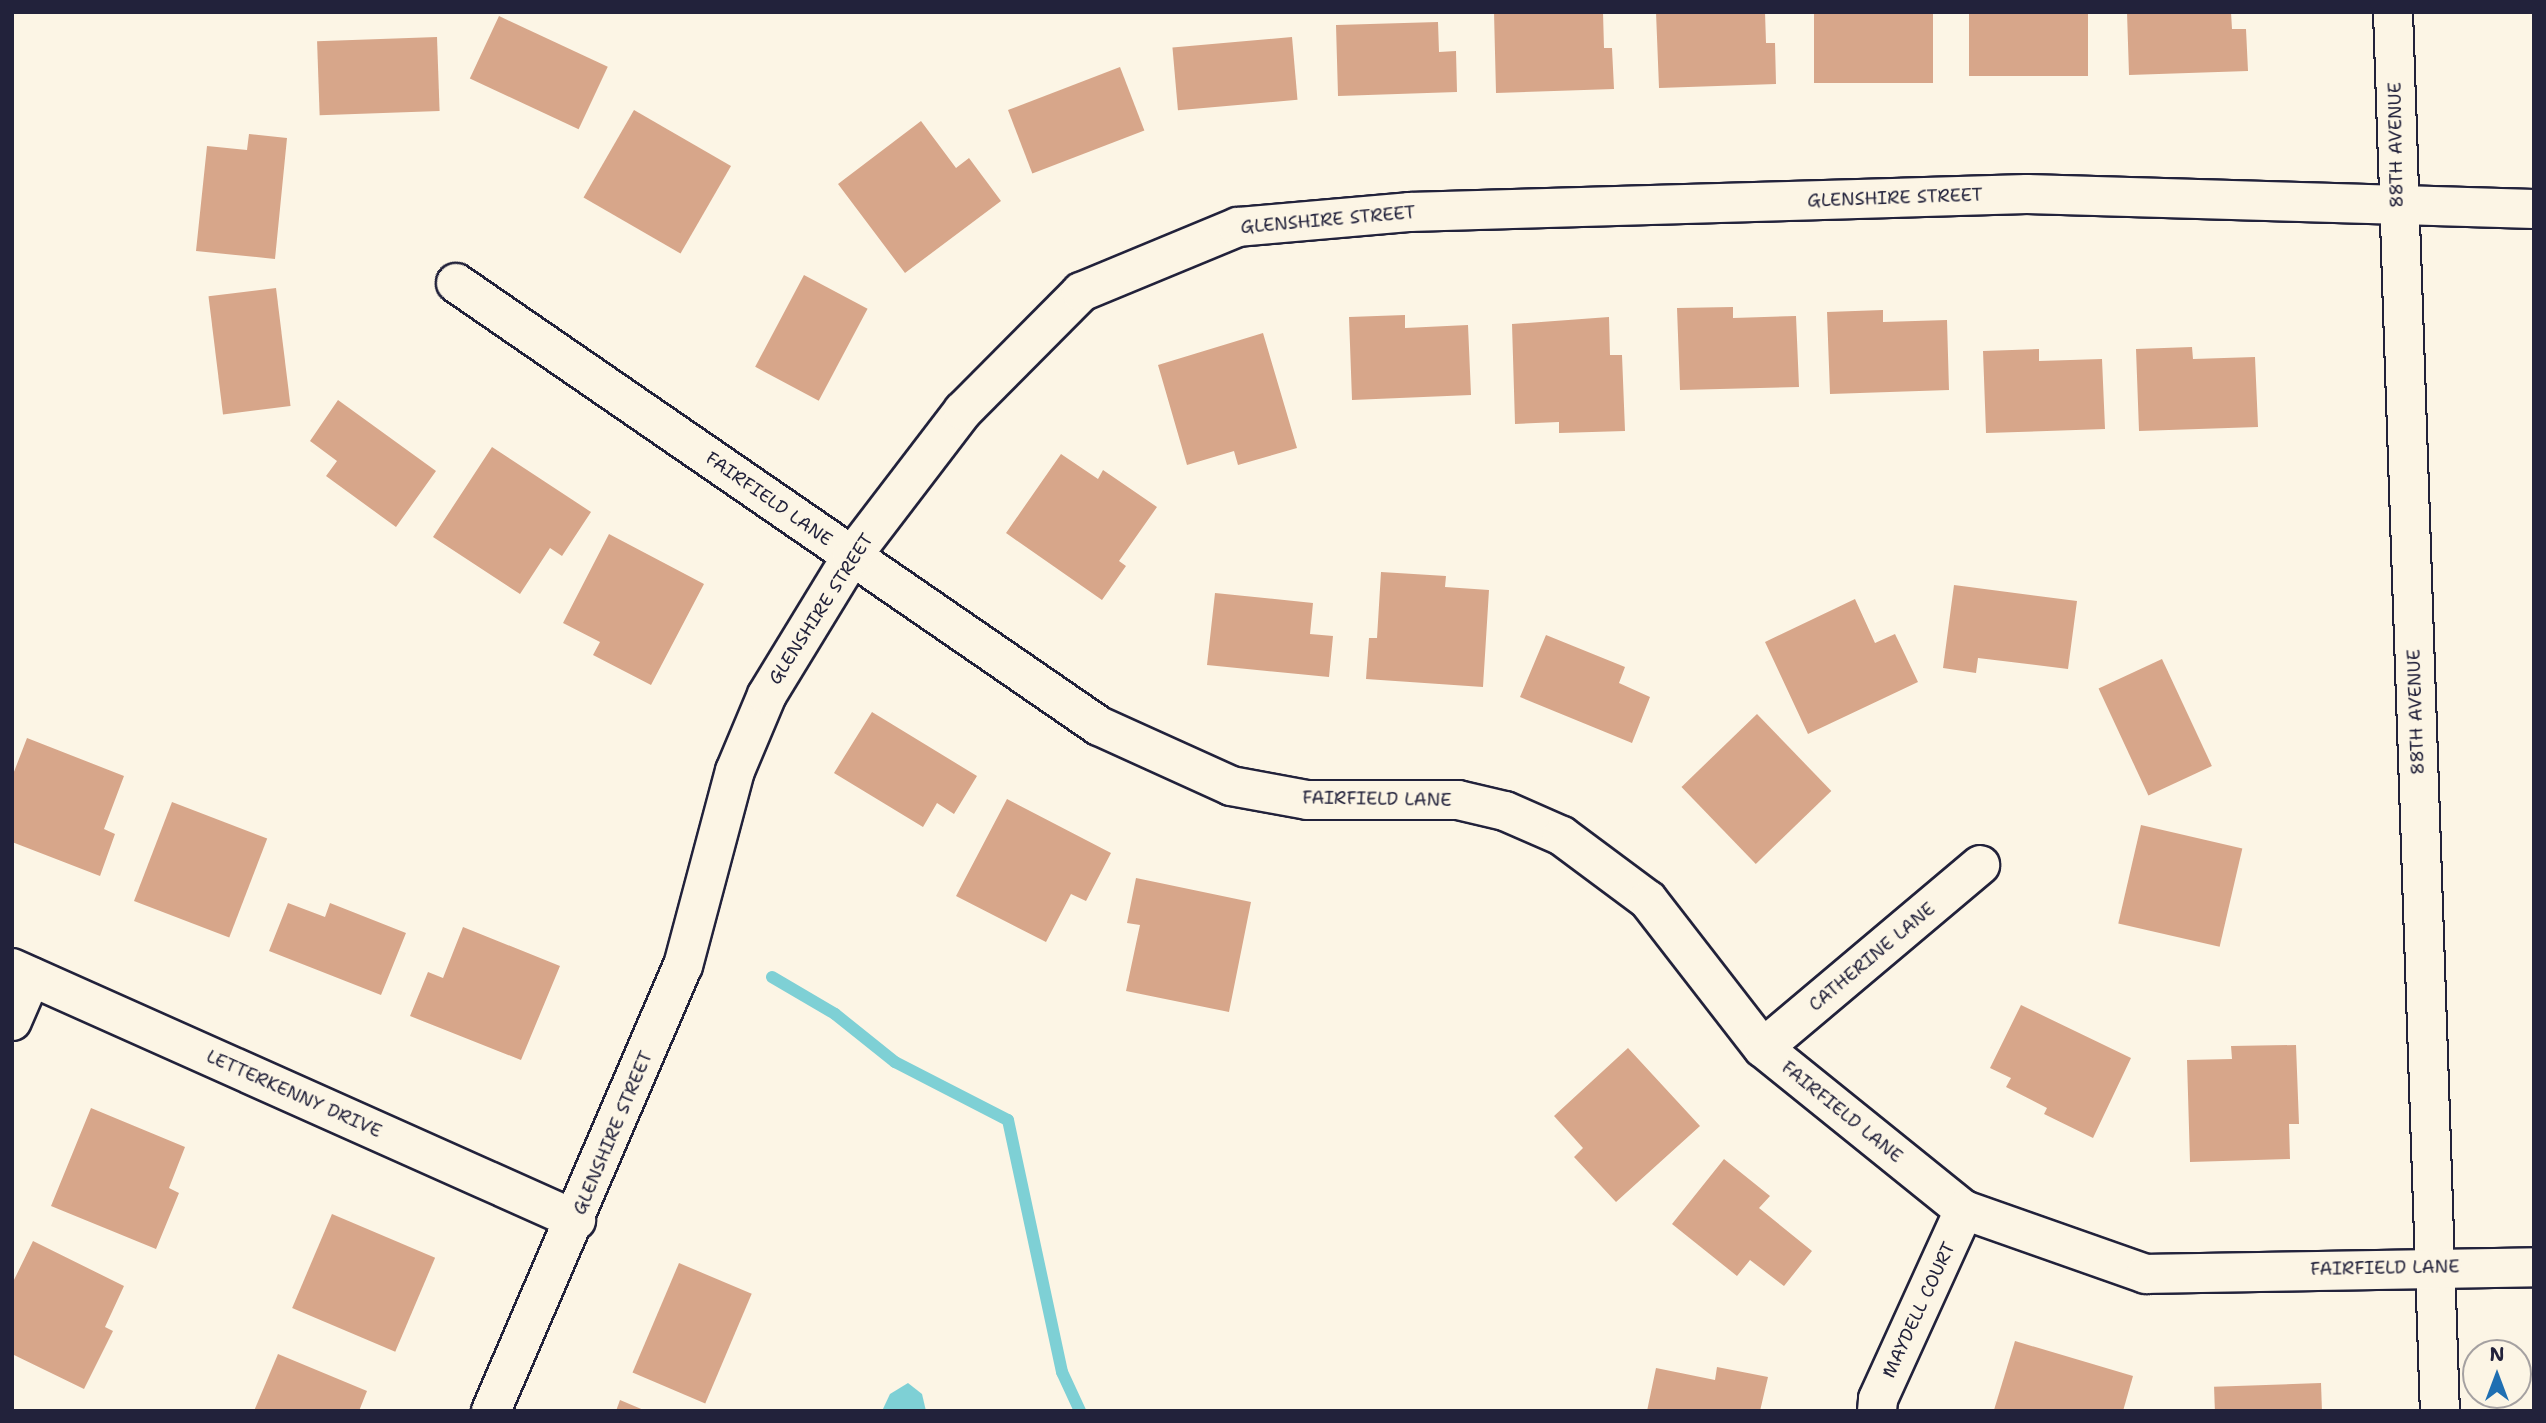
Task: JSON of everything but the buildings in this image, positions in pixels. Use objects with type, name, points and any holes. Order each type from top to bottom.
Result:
[{"type":"street","name":"88TH AVENUE","points":[[2393,12],[2440,1411]]},
{"type":"street","name":"GLENSHIRE STREET","points":[[491,1411],[576,1220],[683,966],[735,771],[767,695],[852,556],[963,411],[1081,292],[1238,226],[1409,212],[2027,194],[2398,208],[2534,209]]},
{"type":"street","name":"FAIRFIELD LANE","points":[[456,283],[1099,726],[1231,786],[1307,800],[1458,800],[1505,811],[1562,836],[1648,900],[1763,1048],[1964,1210],[2146,1274],[2436,1266],[2534,1267]]},
{"type":"street","name":"CATHERINE LANE","points":[[1763,1048],[1980,865]]},
{"type":"street","name":"LETTERKENNY DRIVE","points":[[22,973],[576,1220]]},
{"type":"street","points":[[12,1021],[22,973]]},
{"type":"street","name":"MAYDELL COURT","points":[[1877,1411],[1878,1399],[1964,1210]]},
{"type":"water","points":[[908,1383],[922,1394],[926,1411],[882,1411],[890,1394]]},
{"type":"waterway","points":[[772,977],[835,1014],[895,1062],[1008,1120],[1062,1372],[1080,1411]]}]
